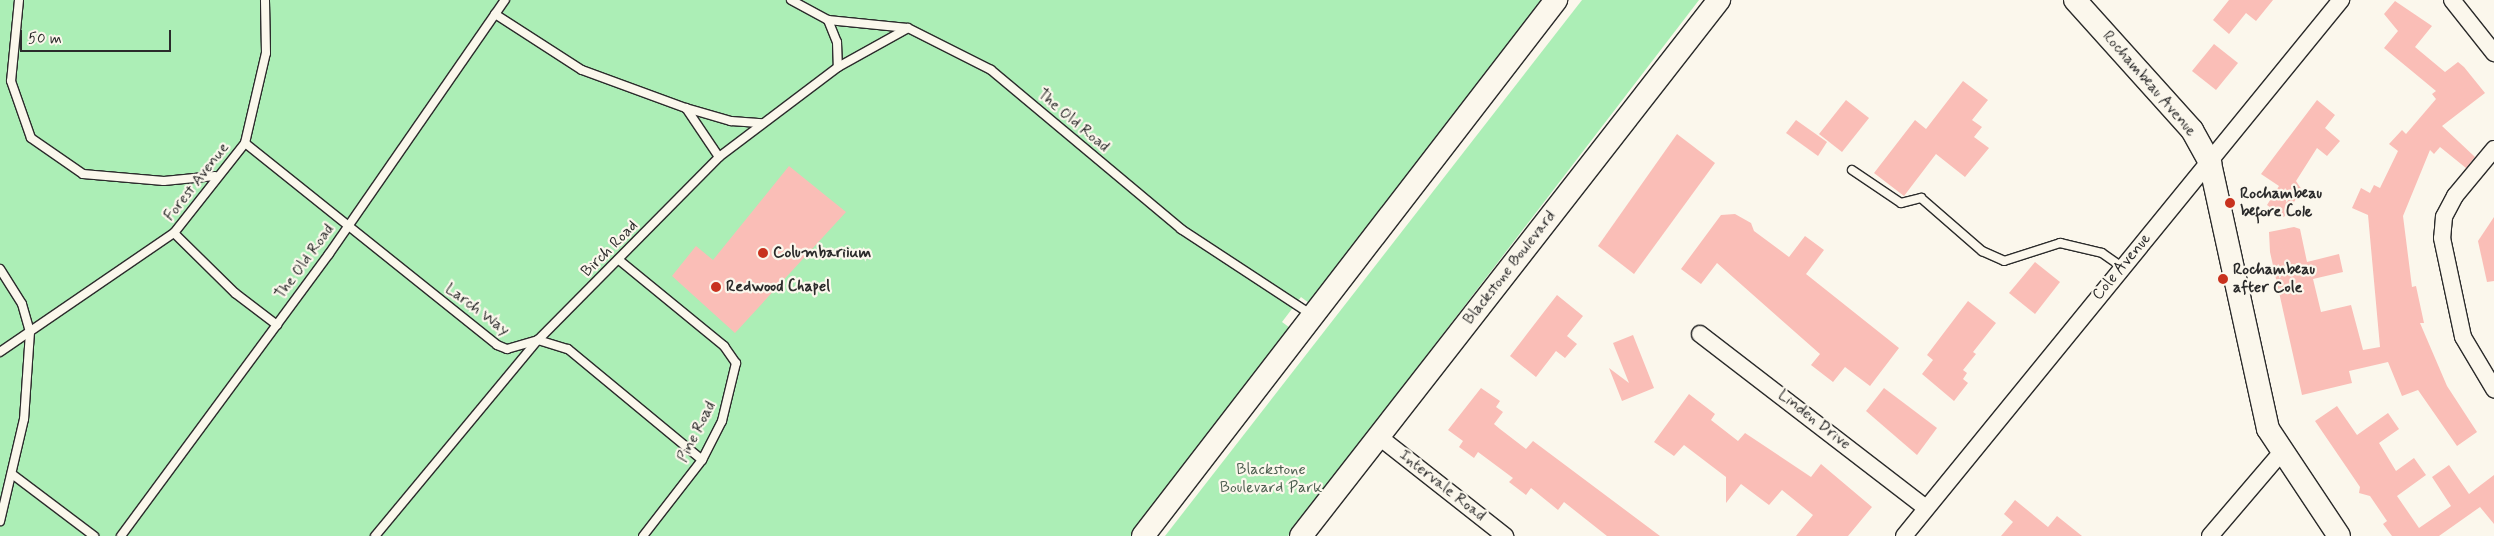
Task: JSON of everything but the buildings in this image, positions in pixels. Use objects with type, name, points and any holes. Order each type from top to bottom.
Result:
[{"type":"main road","points":[[1143,536],[1316,317],[1556,0]]},
{"type":"main road","name":"Blackstone Boulevard","points":[[1300,536],[1719,0]]},
{"type":"main road","name":"Rochambeau Avenue","points":[[2075,0],[2192,130],[2210,163],[2268,429],[2281,453],[2339,536]]},
{"type":"street","name":"Cole Avenue","points":[[1904,536],[2341,0]]},
{"type":"street","points":[[2452,0],[2494,53]]},
{"type":"street","points":[[2494,149],[2455,196],[2444,218],[2442,238],[2463,337],[2494,389]]},
{"type":"street","name":"Linden Drive","points":[[1700,334],[1926,508]]},
{"type":"street","name":"Intervale Road","points":[[1378,436],[1505,536]]},
{"type":"street","points":[[2210,536],[2281,453]]},
{"type":"lane","points":[[19,0],[11,81],[31,138],[83,174],[164,181],[215,176]]},
{"type":"lane","name":"Forest Avenue","points":[[0,352],[30,332],[81,292],[174,233],[215,176],[245,144],[266,53],[265,0]]},
{"type":"lane","name":"The Old Road","points":[[122,536],[348,227],[505,0]]},
{"type":"lane","name":"The Old Road","points":[[790,0],[828,20],[908,28],[991,70],[1181,230],[1316,317]]},
{"type":"lane","points":[[495,14],[582,70],[686,108],[730,121],[762,123]]},
{"type":"lane","points":[[828,20],[837,42],[838,67]]},
{"type":"lane","name":"Birch Road","points":[[375,536],[538,340],[720,157],[762,123],[838,67],[908,28]]},
{"type":"lane","points":[[686,108],[720,157]]},
{"type":"lane","name":"Larch Way","points":[[245,144],[497,346],[507,350],[538,340]]},
{"type":"lane","points":[[1852,170],[1901,202],[1921,198],[1982,251],[2004,261],[2060,243],[2102,253],[2122,267]]},
{"type":"lane","points":[[174,233],[235,293],[277,325]]},
{"type":"lane","name":"Pine Road","points":[[619,260],[724,346],[736,363],[722,421],[702,460],[643,536]]},
{"type":"lane","points":[[0,269],[22,304],[30,332],[24,419],[0,521]]},
{"type":"lane","points":[[538,340],[568,349],[702,460]]},
{"type":"lane","points":[[12,474],[94,536]]},
{"type":"green space","points":[[0,0],[1556,0],[1317,309],[1301,297],[1282,322],[1297,333],[1140,536],[0,536]]},
{"type":"green space","name":"Blackstone Boulevard Park","points":[[1582,0],[1699,0],[1288,536],[1165,536]]},
{"type":"place","name":"Rochambeau before Cole","points":[[2230,203]]},
{"type":"place","name":"Columbariium","points":[[763,253]]},
{"type":"place","name":"Rochambeau after Cole","points":[[2223,279]]},
{"type":"place","name":"Redwood Chapel","points":[[716,287]]}]
